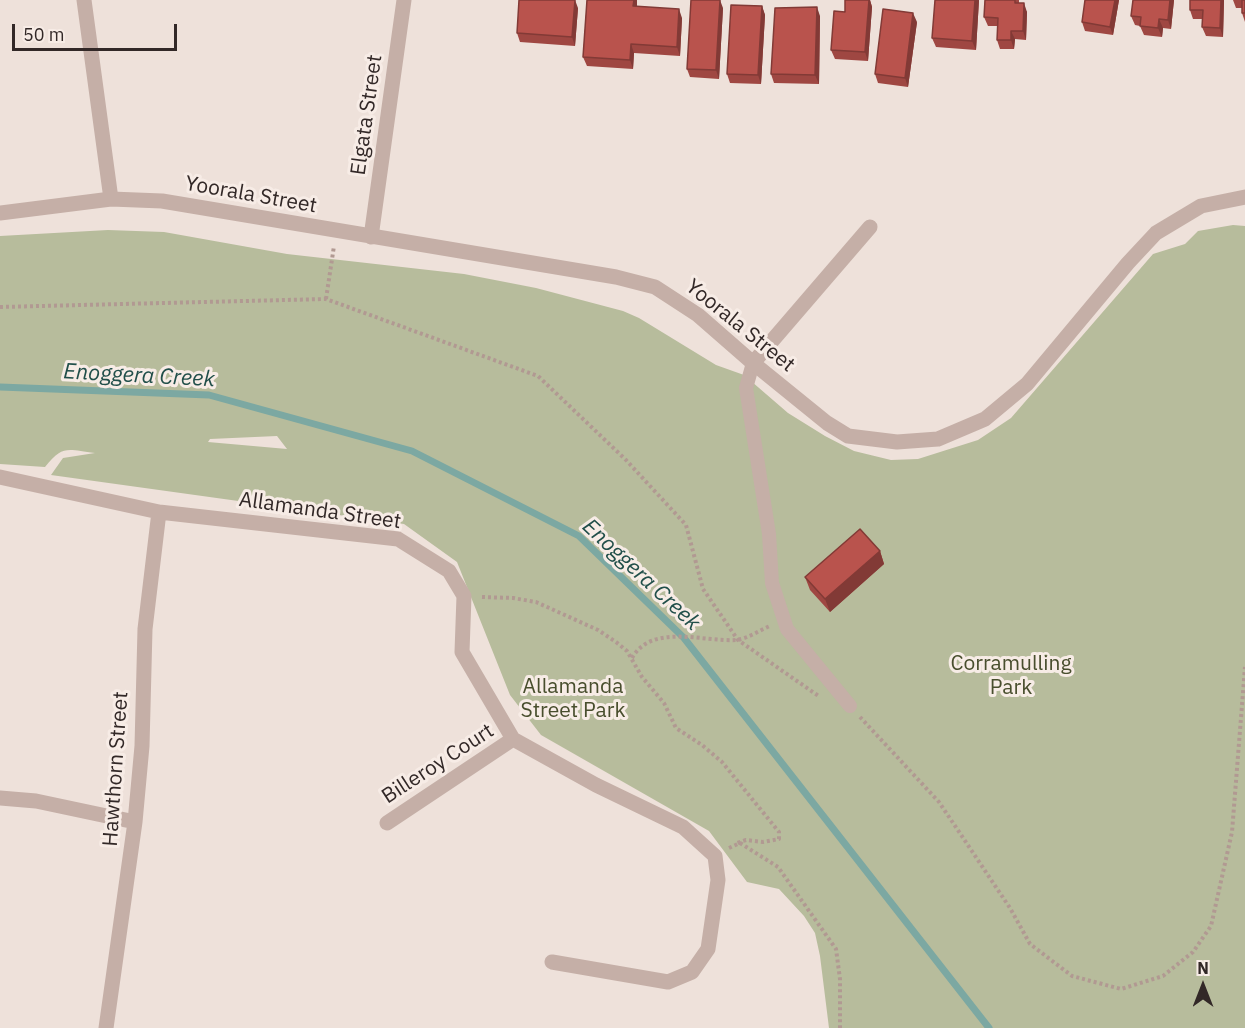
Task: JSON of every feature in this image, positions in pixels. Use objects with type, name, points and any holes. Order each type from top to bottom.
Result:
[{"type":"street","points":[[84,0],[111,199]]},
{"type":"street","name":"Elgata Street","points":[[371,237],[404,0]]},
{"type":"street","name":"Yoorala Street","points":[[0,213],[111,199],[162,201],[616,278],[655,287],[698,315],[827,423],[848,436],[897,442],[938,438],[985,419],[1027,384],[1128,263],[1156,233],[1201,206],[1245,197]]},
{"type":"street","points":[[753,363],[870,228]]},
{"type":"street","name":"Allamanda Street","points":[[0,477],[159,512],[398,539],[449,571],[464,596]]},
{"type":"street","name":"Hawthorn Street","points":[[106,1028],[135,822],[142,746],[145,629],[159,512]]},
{"type":"street","points":[[464,596],[462,652],[513,739],[596,785],[683,827],[715,856],[718,880],[708,949],[692,972],[668,982],[552,962]]},
{"type":"street","name":"Billeroy Court","points":[[387,823],[513,739]]},
{"type":"street","points":[[0,798],[36,801],[135,822]]},
{"type":"lane","points":[[753,363],[746,388],[769,534],[772,583],[787,630],[850,706]]},
{"type":"path","points":[[326,299],[337,231]]},
{"type":"path","points":[[0,307],[326,299],[538,376],[626,460],[686,525],[703,589],[738,640],[816,696],[850,706],[939,802],[1010,908],[1030,944],[1072,976],[1120,990],[1163,976],[1193,952],[1211,926],[1232,832],[1245,667]]},
{"type":"path","points":[[464,596],[513,598],[536,602],[598,630],[616,642],[632,658],[642,677],[664,703],[676,728],[722,762],[778,832],[778,839],[763,842],[746,840],[736,843],[715,856]]},
{"type":"path","points":[[632,658],[652,640],[664,637],[738,640],[784,620]]},
{"type":"path","points":[[736,843],[740,843],[778,867],[836,949],[840,979],[840,1028]]},
{"type":"green space","name":"Corramulling Park","points":[[1233,225],[1245,226],[1245,1028],[829,1028],[815,933],[804,916],[779,889],[747,882],[709,831],[541,735],[510,695],[457,562],[404,524],[51,475],[63,458],[95,453],[67,450],[57,455],[45,467],[0,464],[0,236],[108,230],[164,232],[287,254],[464,274],[536,288],[623,311],[639,318],[716,365],[744,375],[788,413],[825,436],[854,451],[891,460],[918,459],[978,440],[1011,418],[1153,254],[1185,244],[1198,231]],"holes":[[[277,436],[287,449],[208,442],[210,439]]]},
{"type":"building","points":[[519,0],[575,0],[572,37],[517,33]]},
{"type":"building","points":[[587,0],[634,0],[633,6],[679,9],[677,47],[631,44],[630,60],[583,57]]},
{"type":"building","points":[[691,0],[720,0],[716,70],[687,69]]},
{"type":"building","points":[[845,0],[869,0],[865,52],[831,50],[834,11],[845,12]]},
{"type":"building","points":[[935,0],[975,0],[972,41],[932,38]]},
{"type":"building","points":[[985,0],[1015,0],[1015,3],[1024,3],[1023,31],[1011,31],[1011,40],[997,40],[998,18],[984,17]]},
{"type":"building","points":[[1085,0],[1115,0],[1110,27],[1082,22]]},
{"type":"building","points":[[1133,0],[1170,0],[1168,20],[1159,19],[1158,28],[1140,26],[1141,17],[1131,16]]},
{"type":"building","points":[[1190,0],[1221,0],[1220,28],[1202,27],[1203,10],[1190,10]]},
{"type":"building","points":[[1242,0],[1245,0],[1245,13],[1242,13]]},
{"type":"building","points":[[731,5],[762,6],[758,75],[727,74]]},
{"type":"building","points":[[817,7],[815,75],[771,74],[775,8]]},
{"type":"building","points":[[883,9],[913,13],[905,78],[875,74]]},
{"type":"building","points":[[860,529],[880,551],[825,599],[805,577]]},
{"type":"waterway","name":"Enoggera Creek","points":[[0,387],[209,395],[412,451],[579,536],[684,638],[989,1028]]},
{"type":"park label","name":"Allamanda Street Park","points":[[573,699]]}]
